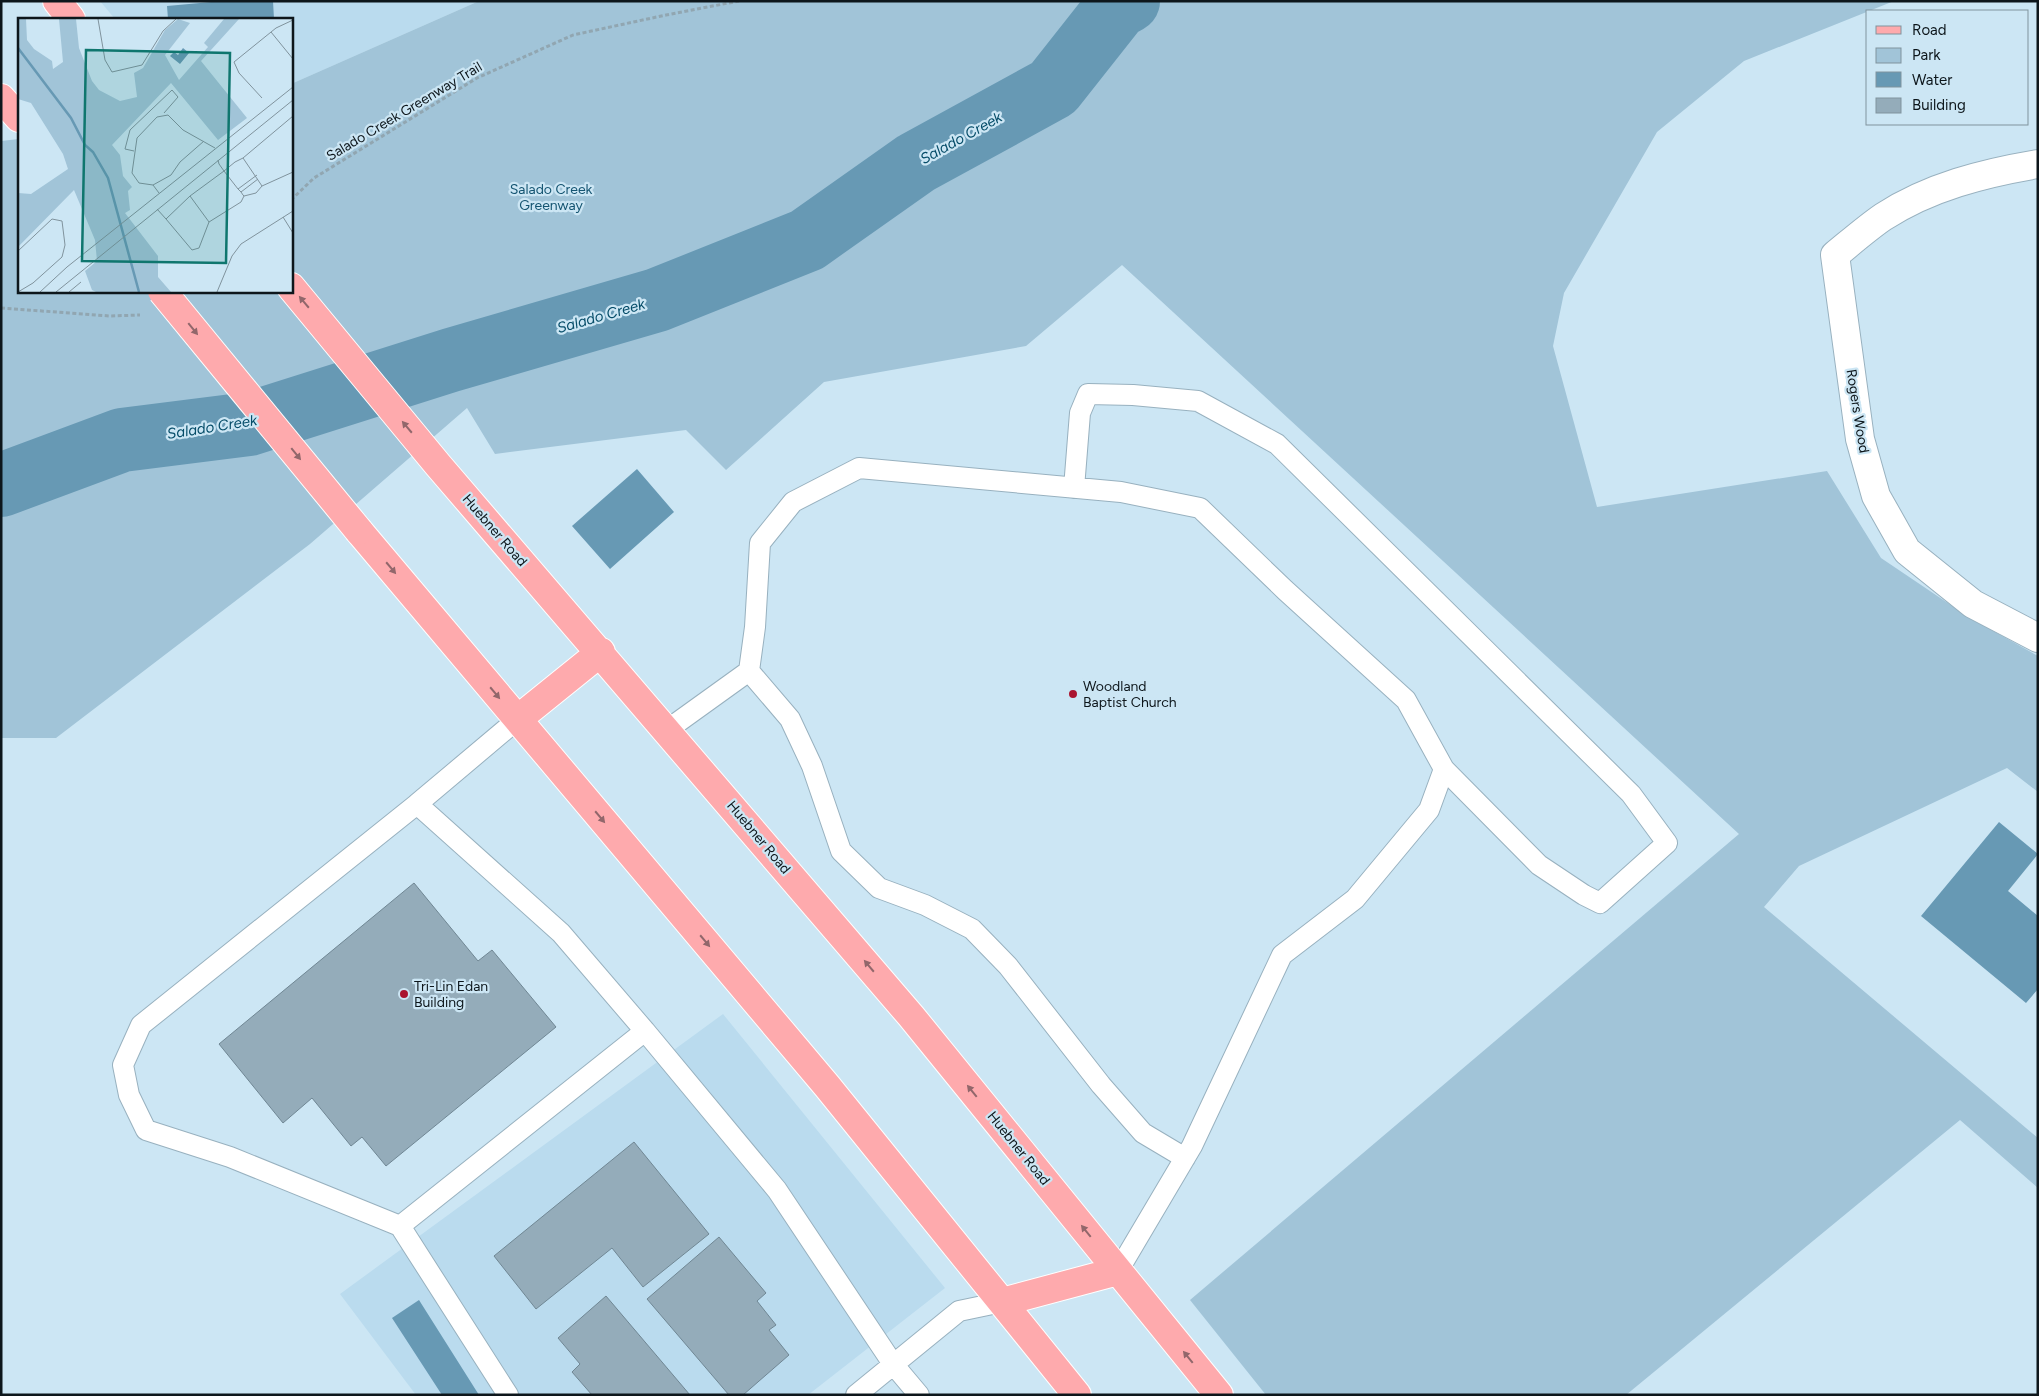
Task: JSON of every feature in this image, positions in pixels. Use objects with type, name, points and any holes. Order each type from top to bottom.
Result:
[{"type":"main road","points":[[57,1],[70,18]]},
{"type":"main road","points":[[1,98],[18,117]]},
{"type":"main road","name":"Huebner Road","points":[[292,287],[438,465],[668,730],[911,1016],[1219,1395]]},
{"type":"main road","points":[[163,292],[359,531],[827,1086],[1078,1395]]},
{"type":"main road","points":[[518,719],[600,652]]},
{"type":"main road","points":[[1002,1302],[1118,1271]]},
{"type":"street","name":"Rogers Wood","points":[[2038,164],[2010,169],[1945,186],[1884,217],[1835,255],[1860,439],[1876,496],[1907,551],[1973,604],[2038,638]]},
{"type":"lane","points":[[668,730],[749,671],[755,627],[760,543],[793,502],[859,468],[1074,488],[1121,492],[1200,508],[1285,590],[1406,700],[1444,769],[1539,865],[1584,895],[1600,903],[1667,843],[1632,794],[1277,444],[1198,401],[1133,395],[1088,394],[1080,413],[1074,488]]},
{"type":"lane","points":[[749,671],[790,719],[812,766],[841,850],[879,888],[924,905],[972,929],[1008,966],[1101,1085],[1143,1133],[1185,1158]]},
{"type":"lane","points":[[508,1395],[400,1226],[230,1157],[146,1130],[129,1095],[123,1065],[141,1025],[417,804],[518,719]]},
{"type":"lane","points":[[1118,1271],[1185,1158],[1221,1088],[1282,955],[1355,899],[1428,810],[1444,769]]},
{"type":"lane","points":[[417,804],[560,933],[645,1031],[776,1190],[893,1364],[920,1395]]},
{"type":"lane","points":[[400,1226],[645,1031]]},
{"type":"lane","points":[[856,1395],[959,1311],[1002,1302]]},
{"type":"path","name":"Salado Creek Greenway Trail","points":[[292,199],[314,178],[477,78],[573,35],[666,14],[738,1]]},
{"type":"path","points":[[1,308],[110,316],[146,314]]},
{"type":"shaded area","points":[[100,1],[479,1],[292,84],[292,18],[114,18]]},
{"type":"shaded area","points":[[723,1014],[945,1288],[808,1395],[416,1395],[340,1294]]},
{"type":"green space","name":"Salado Creek Greenway","points":[[479,1],[1894,1],[1872,10],[1866,10],[1866,12],[1744,61],[1657,132],[1564,293],[1553,346],[1597,507],[1827,471],[1881,558],[1970,618],[2038,656],[2038,792],[2007,768],[1799,866],[1764,907],[2038,1138],[2038,1188],[1960,1120],[1626,1395],[1266,1395],[1190,1300],[1739,834],[1122,265],[1026,346],[824,382],[726,470],[686,430],[495,454],[467,408],[310,544],[56,738],[1,738],[1,141],[18,139],[18,292],[292,292],[292,84]]},
{"type":"water","points":[[222,1],[273,1],[274,18],[168,18],[167,6]]},
{"type":"water","points":[[637,469],[674,512],[610,569],[572,526]]},
{"type":"water","points":[[1999,822],[2038,854],[2008,891],[2038,916],[2038,989],[2026,1003],[1921,916]]},
{"type":"water","points":[[419,1300],[479,1395],[442,1395],[392,1318]]},
{"type":"building","name":"Tri-Lin Edan Building","points":[[414,883],[478,961],[492,950],[556,1027],[386,1166],[362,1137],[351,1146],[312,1098],[283,1123],[219,1044]]},
{"type":"building","points":[[634,1142],[709,1234],[643,1287],[612,1248],[536,1309],[494,1256]]},
{"type":"building","points":[[719,1237],[766,1293],[757,1301],[776,1325],[769,1330],[789,1355],[743,1395],[729,1395],[647,1299]]},
{"type":"building","points":[[606,1296],[690,1395],[592,1395],[572,1372],[580,1364],[558,1338]]},
{"type":"waterway","name":"Salado Creek","points":[[1,485],[122,440],[249,424],[451,360],[657,300],[807,240],[916,163],[1053,88],[1117,7],[1128,1]]},
{"type":"place","name":"Woodland Baptist Church","points":[[1073,694]]},
{"type":"place","name":"Tri-Lin Edan Building","points":[[404,994]]}]
